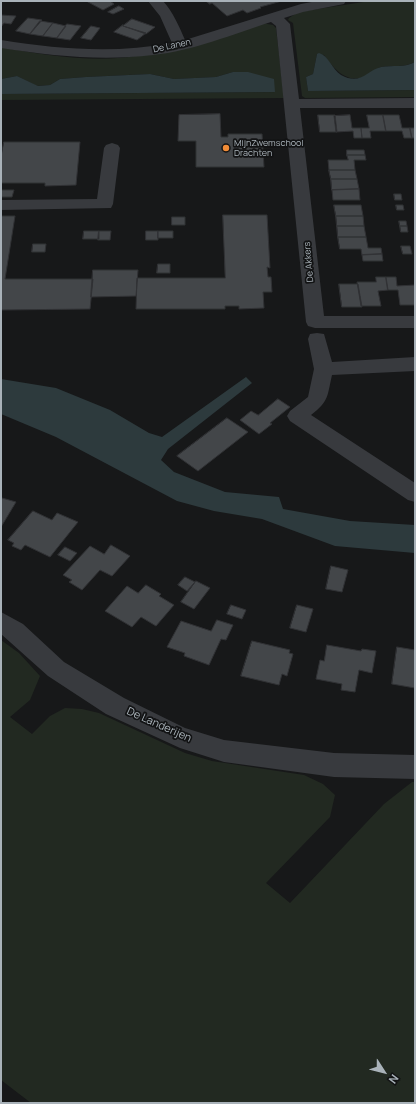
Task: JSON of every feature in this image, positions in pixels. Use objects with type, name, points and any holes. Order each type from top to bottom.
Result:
[{"type":"street","points":[[155,1],[164,9],[171,21],[180,46]]},
{"type":"street","name":"De Lanen","points":[[1,44],[52,52],[106,54],[148,51],[180,46],[272,16],[301,8],[339,1]]},
{"type":"street","name":"De Akkers","points":[[272,16],[283,24],[293,104],[315,322],[415,322]]},
{"type":"street","points":[[293,104],[415,103]]},
{"type":"street","points":[[1,205],[105,204],[112,148]]},
{"type":"street","points":[[317,339],[324,369],[317,400],[297,416],[415,494]]},
{"type":"street","points":[[324,369],[415,364]]},
{"type":"street","name":"De Landerijen","points":[[1,622],[15,632],[56,669],[115,706],[180,737],[224,751],[334,766],[415,767]]},
{"type":"shaded area","points":[[370,1],[415,1],[415,62],[403,66],[377,68],[368,75],[361,78],[354,78],[342,74],[332,66],[324,55],[317,54],[313,74],[306,77],[308,91],[415,90],[415,97],[305,98],[302,96],[293,23],[288,20],[289,18],[298,12]]},
{"type":"shaded area","points":[[262,23],[273,25],[276,28],[284,98],[1,100],[1,94],[275,92],[233,72],[216,77],[174,79],[150,74],[86,77],[60,79],[50,85],[37,86],[17,76],[1,79],[1,47],[33,53],[68,57],[103,59],[119,58],[167,49]]},
{"type":"shaded area","points":[[319,53],[328,60],[341,75],[354,79],[381,67],[403,66],[415,62],[415,90],[308,91],[306,77],[313,74],[317,54]]},
{"type":"shaded area","points":[[233,72],[248,72],[274,79],[275,92],[1,94],[1,79],[17,76],[38,86],[50,85],[60,79],[86,77],[150,74],[174,79],[216,77]]},
{"type":"shaded area","points":[[246,377],[252,383],[168,449],[161,460],[174,472],[225,492],[279,497],[283,509],[350,521],[415,525],[415,553],[335,546],[262,519],[214,511],[177,501],[56,437],[1,414],[1,379],[56,388],[110,410],[149,433],[162,437]]},
{"type":"shaded area","points":[[1,640],[19,653],[40,676],[30,700],[10,717],[32,734],[50,716],[65,708],[82,709],[99,713],[185,753],[212,761],[304,775],[323,784],[335,795],[330,817],[266,883],[290,903],[384,804],[412,782],[415,782],[415,1103],[31,1103],[1,1080]]},
{"type":"building","points":[[110,1],[114,4],[103,10],[88,2]]},
{"type":"building","points":[[206,1],[282,1],[260,7],[261,8],[247,13],[243,10],[227,16],[212,3],[210,4]]},
{"type":"building","points":[[119,6],[124,9],[113,14],[108,12]]},
{"type":"building","points":[[1,15],[16,16],[11,24],[4,23],[1,27]]},
{"type":"building","points":[[28,18],[42,20],[30,34],[16,31]]},
{"type":"building","points":[[132,19],[155,27],[146,34],[123,26]]},
{"type":"building","points":[[40,21],[53,23],[43,36],[30,34]]},
{"type":"building","points":[[53,23],[66,26],[57,38],[43,36]]},
{"type":"building","points":[[67,24],[81,26],[70,40],[57,38]]},
{"type":"building","points":[[123,25],[146,33],[137,40],[114,32]]},
{"type":"building","points":[[91,26],[100,28],[91,40],[81,38]]},
{"type":"building","points":[[220,114],[221,137],[228,137],[228,134],[262,134],[264,167],[196,167],[196,141],[178,141],[179,115]]},
{"type":"building","points":[[318,115],[335,115],[337,132],[320,132]]},
{"type":"building","points":[[350,115],[352,128],[361,128],[362,138],[354,138],[353,131],[336,132],[334,116]]},
{"type":"building","points":[[367,115],[383,115],[386,131],[370,131],[371,138],[362,138],[361,128],[369,128]]},
{"type":"building","points":[[383,115],[399,115],[402,128],[410,128],[412,138],[404,138],[402,131],[386,131]]},
{"type":"building","points":[[410,128],[415,128],[415,138],[412,138]]},
{"type":"building","points":[[4,142],[80,142],[76,185],[45,186],[45,183],[1,183],[1,157]]},
{"type":"building","points":[[347,150],[364,150],[365,155],[347,155]]},
{"type":"building","points":[[347,155],[365,155],[366,160],[354,160],[355,170],[329,170],[328,160],[348,160]]},
{"type":"building","points":[[329,170],[355,170],[357,179],[331,179]]},
{"type":"building","points":[[331,179],[357,179],[359,189],[332,190]]},
{"type":"building","points":[[359,189],[360,200],[333,200],[332,190]]},
{"type":"building","points":[[1,190],[14,190],[12,197],[1,197]]},
{"type":"building","points":[[394,194],[401,194],[402,200],[395,200]]},
{"type":"building","points":[[334,205],[361,205],[363,216],[336,216]]},
{"type":"building","points":[[396,205],[403,205],[404,210],[397,210]]},
{"type":"building","points":[[223,215],[267,215],[270,268],[267,267],[268,277],[271,277],[272,292],[263,292],[264,308],[239,309],[239,306],[225,306],[225,309],[136,309],[137,278],[225,278]]},
{"type":"building","points":[[1,216],[15,216],[5,279],[93,279],[90,309],[1,310]]},
{"type":"building","points":[[336,216],[363,216],[364,226],[337,226]]},
{"type":"building","points":[[172,217],[185,217],[185,225],[172,225]]},
{"type":"building","points":[[399,221],[406,221],[407,226],[400,226]]},
{"type":"building","points":[[337,226],[364,226],[366,237],[338,237]]},
{"type":"building","points":[[400,226],[407,226],[408,232],[401,232]]},
{"type":"building","points":[[84,231],[99,231],[99,239],[83,239]]},
{"type":"building","points":[[99,231],[111,231],[110,240],[98,240]]},
{"type":"building","points":[[146,231],[158,231],[158,240],[146,240]]},
{"type":"building","points":[[158,231],[173,231],[173,238],[158,238]]},
{"type":"building","points":[[338,237],[366,237],[368,248],[381,248],[382,254],[362,255],[361,249],[340,249]]},
{"type":"building","points":[[33,244],[46,244],[45,252],[32,252]]},
{"type":"building","points":[[401,246],[410,246],[412,254],[403,254]]},
{"type":"building","points":[[382,254],[383,261],[363,261],[362,255]]},
{"type":"building","points":[[158,264],[170,264],[170,273],[157,273]]},
{"type":"building","points":[[93,270],[138,270],[136,296],[91,297]]},
{"type":"building","points":[[376,277],[386,277],[388,290],[378,291],[381,306],[361,306],[357,282],[376,282]]},
{"type":"building","points":[[386,277],[396,277],[397,286],[415,285],[415,305],[400,305],[398,290],[388,290]]},
{"type":"building","points":[[339,284],[358,284],[362,307],[342,307]]},
{"type":"building","points":[[278,399],[290,407],[259,434],[240,420],[251,411],[258,415]]},
{"type":"building","points":[[227,418],[248,432],[198,471],[177,456]]},
{"type":"building","points":[[2,498],[16,502],[1,527],[1,500]]},
{"type":"building","points":[[33,511],[52,520],[57,513],[78,522],[50,557],[25,545],[21,550],[12,546],[14,543],[8,540]]},
{"type":"building","points":[[111,545],[130,556],[112,576],[100,570],[82,590],[69,582],[72,580],[63,575],[90,546],[104,554]]},
{"type":"building","points":[[65,547],[77,553],[70,561],[58,555]]},
{"type":"building","points":[[331,566],[348,570],[342,592],[326,589]]},
{"type":"building","points":[[185,577],[195,582],[187,591],[178,585]]},
{"type":"building","points":[[196,581],[210,588],[194,609],[181,602]]},
{"type":"building","points":[[146,585],[161,594],[159,596],[174,605],[156,626],[141,617],[132,627],[105,611],[127,586],[138,593]]},
{"type":"building","points":[[231,605],[246,610],[242,619],[227,614]]},
{"type":"building","points":[[297,605],[313,609],[306,632],[290,628]]},
{"type":"building","points":[[217,620],[233,625],[226,640],[221,639],[209,665],[184,656],[185,653],[167,647],[181,621],[211,631]]},
{"type":"building","points":[[252,641],[290,650],[289,653],[293,654],[287,676],[282,674],[279,685],[241,676]]},
{"type":"building","points":[[327,645],[361,651],[362,649],[376,651],[372,673],[359,670],[355,692],[341,690],[342,684],[316,679],[320,660],[324,661]]},
{"type":"building","points":[[397,647],[415,650],[415,688],[392,684]]},
{"type":"place","name":"MijnZwemschool Drachten","points":[[226,148]]}]
